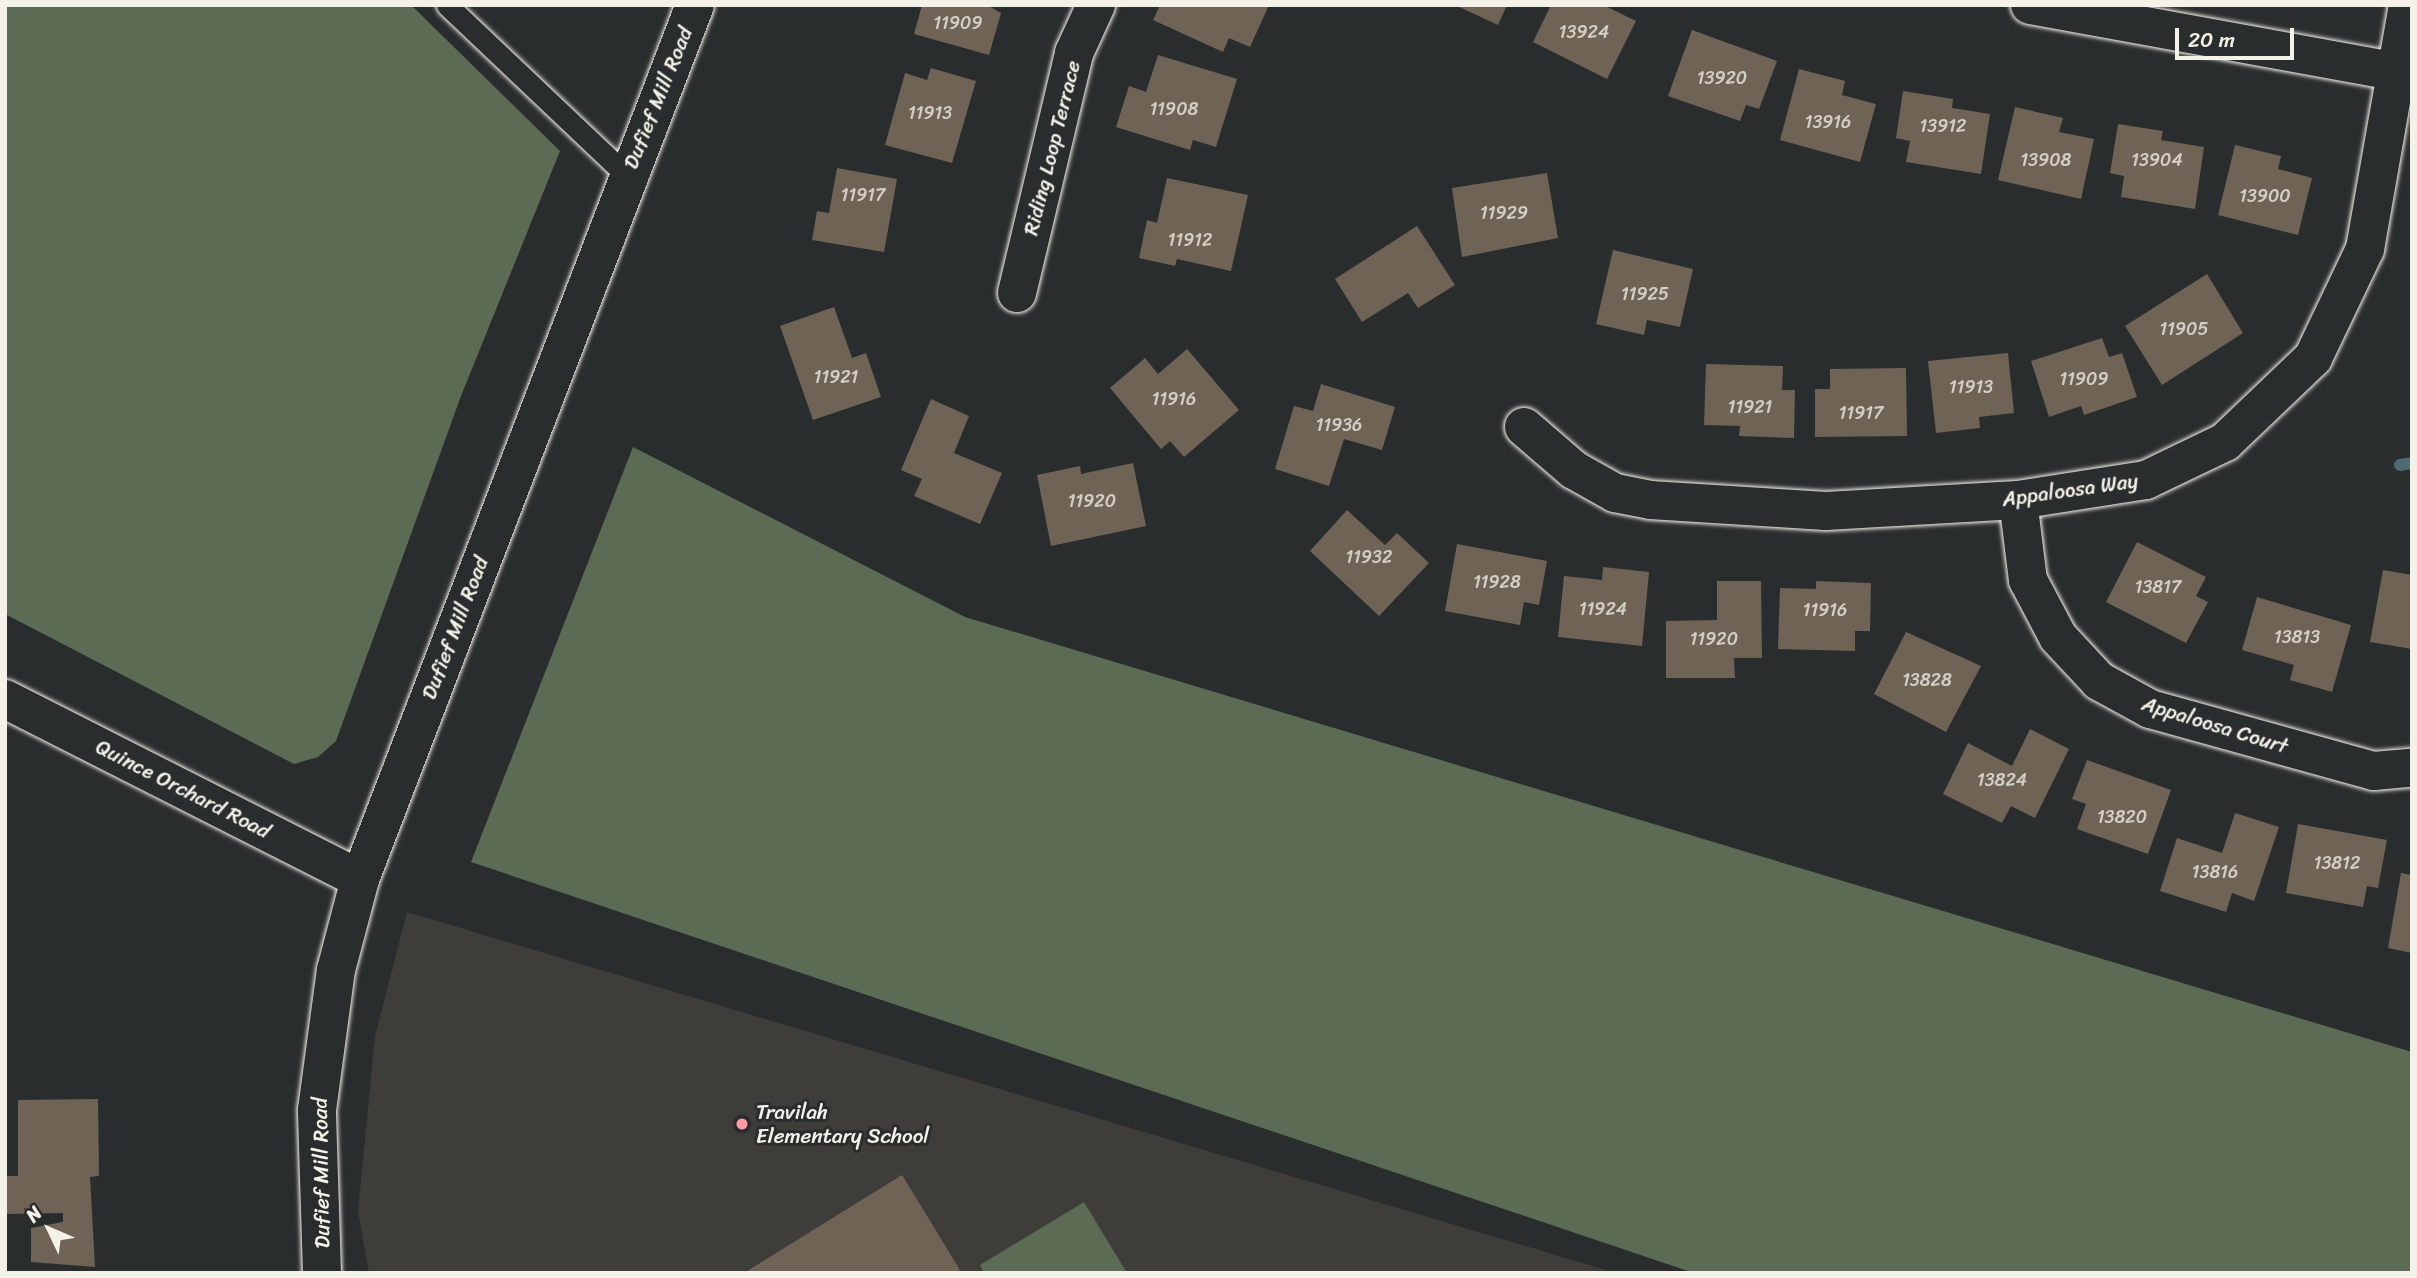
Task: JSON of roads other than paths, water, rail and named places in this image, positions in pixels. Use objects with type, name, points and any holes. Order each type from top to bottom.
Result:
[{"type":"street","name":"Dufief Mill Road","points":[[322,1273],[317,1110],[336,970],[360,879],[627,176],[695,5]]},
{"type":"street","name":"Riding Loop Terrace","points":[[1017,293],[1074,53],[1096,5]]},
{"type":"street","points":[[2030,5],[2397,72]]},
{"type":"street","name":"Appaloosa Way","points":[[1524,427],[1574,470],[1615,493],[1650,500],[1826,510],[2018,500],[2146,480],[2225,442],[2314,358],[2365,249],[2408,5]]},
{"type":"street","name":"Appaloosa Court","points":[[2018,500],[2028,580],[2058,637],[2099,681],[2150,709],[2374,771],[2412,768]]},
{"type":"street","name":"Quince Orchard Road","points":[[5,699],[360,879]]},
{"type":"lane","points":[[447,5],[627,176]]},
{"type":"waterway","points":[[2400,465],[2412,463]]},
{"type":"place","name":"Travilah Elementary School","points":[[742,1124]]}]
